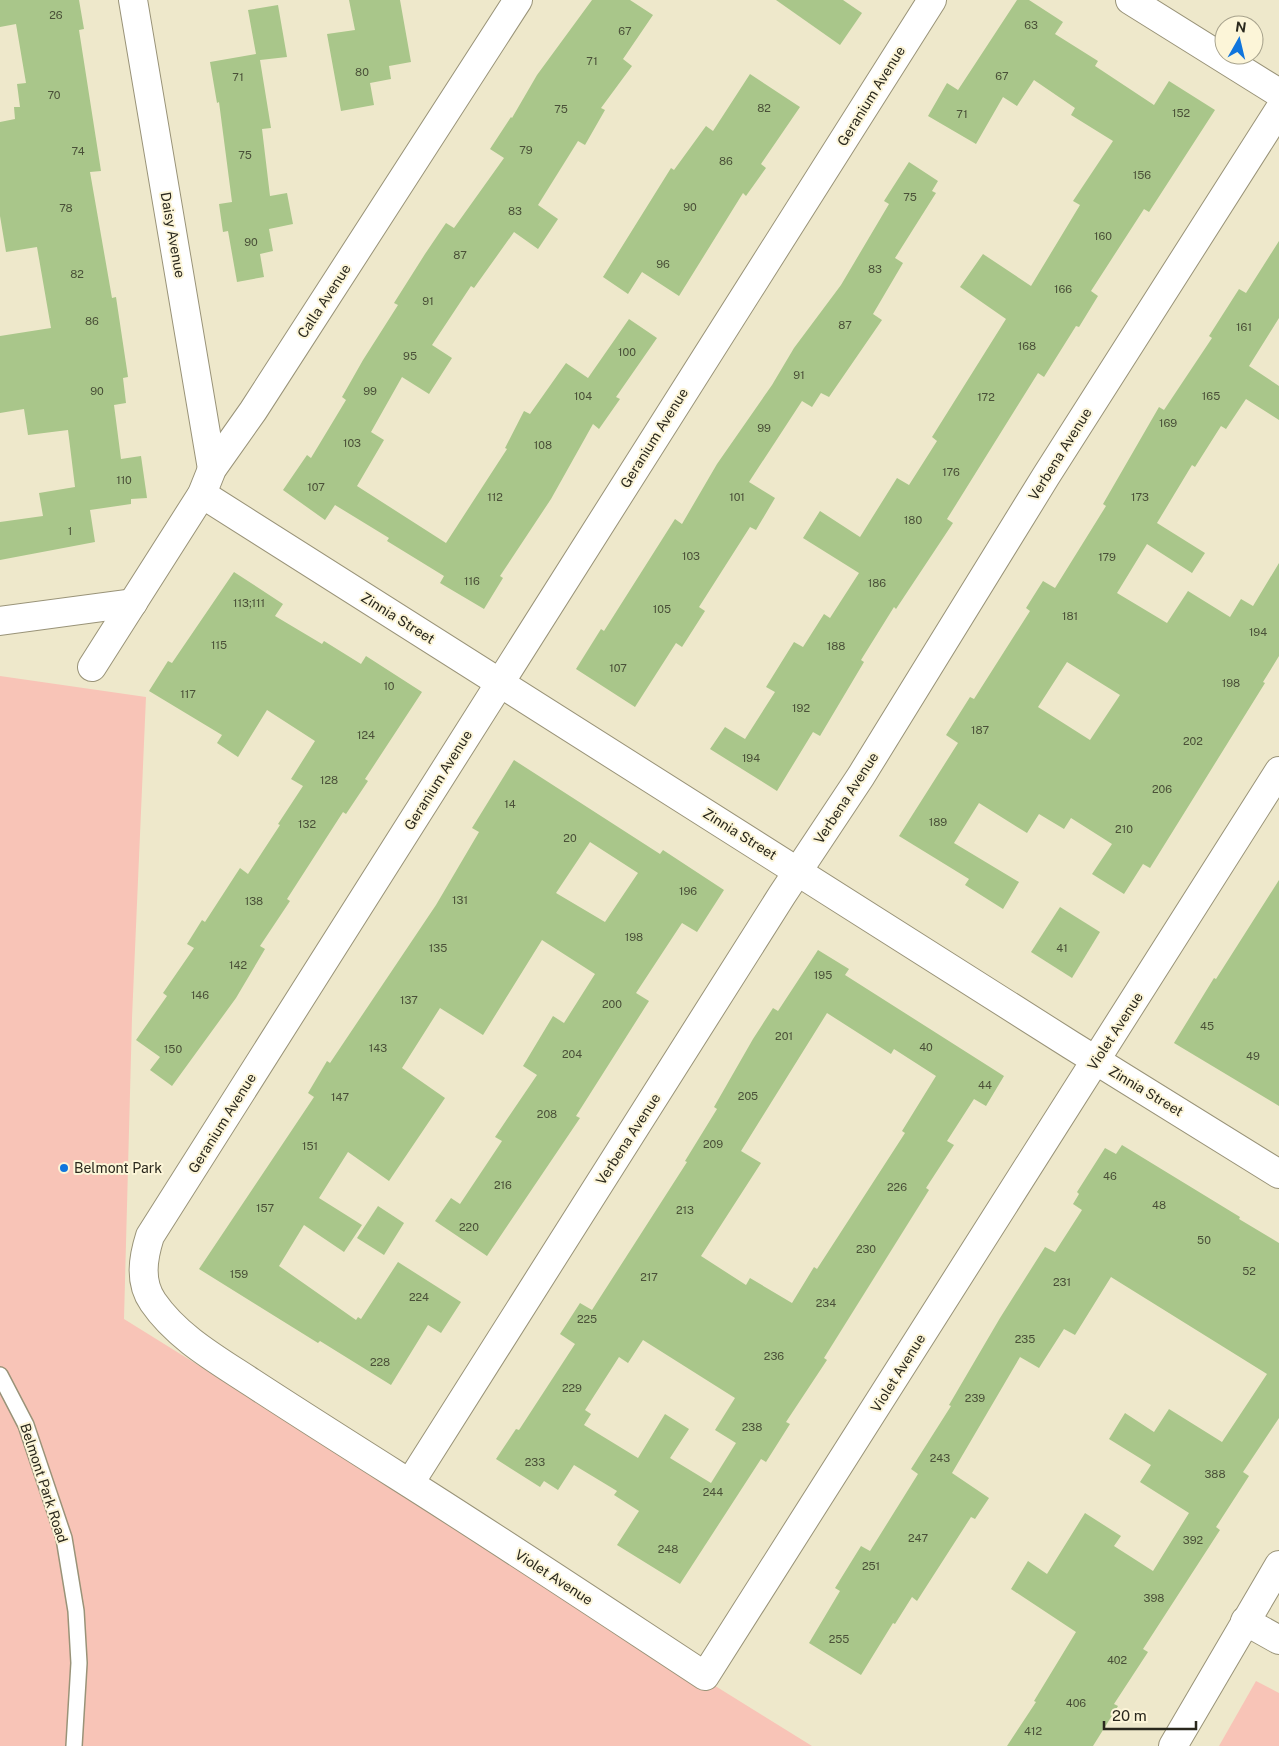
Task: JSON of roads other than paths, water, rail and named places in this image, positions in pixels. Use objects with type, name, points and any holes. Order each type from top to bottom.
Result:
[{"type":"street","name":"Daisy Avenue","points":[[133,0],[207,482]]},
{"type":"street","points":[[494,0],[499,30]]},
{"type":"street","name":"Calla Avenue","points":[[92,667],[207,482],[518,0]]},
{"type":"street","name":"Geranium Avenue","points":[[410,1483],[293,1410],[193,1344],[168,1320],[151,1300],[143,1275],[144,1254],[155,1228],[932,0]]},
{"type":"street","points":[[1130,0],[1279,93]]},
{"type":"street","name":"Verbena Avenue","points":[[410,1483],[798,870],[866,768],[1046,476],[1279,110]]},
{"type":"street","name":"Zinnia Street","points":[[207,482],[500,682],[1096,1061],[1279,1174]]},
{"type":"street","points":[[0,621],[133,603]]},
{"type":"street","name":"Violet Avenue","points":[[410,1483],[705,1676],[1279,771]]},
{"type":"street","points":[[1173,1746],[1279,1565]]},
{"type":"street","points":[[1245,1621],[1279,1640]]},
{"type":"lane","name":"Belmont Park Road","points":[[0,1375],[26,1425],[64,1538],[76,1611],[79,1663],[74,1746]]},
{"type":"place","name":"Belmont Park","points":[[64,1168]]}]
